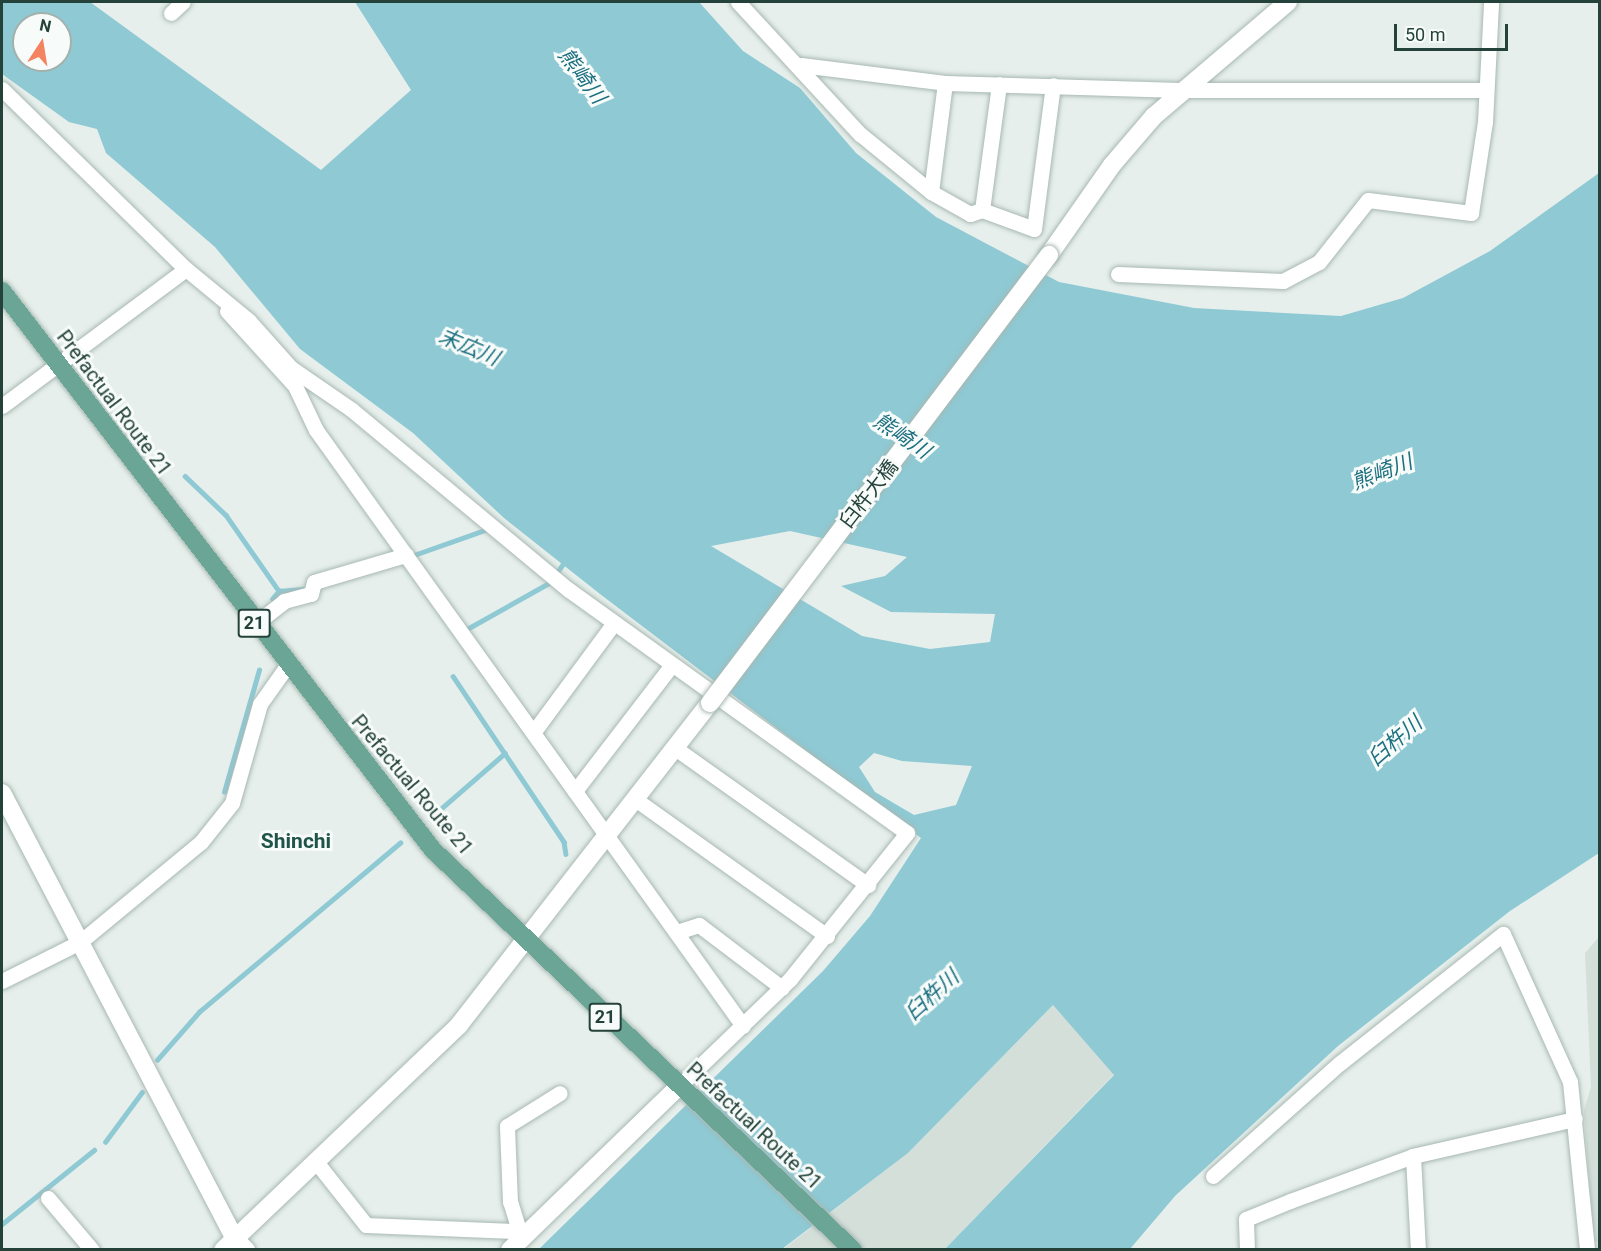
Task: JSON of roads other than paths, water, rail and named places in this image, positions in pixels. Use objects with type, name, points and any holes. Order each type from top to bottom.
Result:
[{"type":"main road","name":"Prefactual Route 21","points":[[2,291],[287,666],[433,850],[524,940],[853,1250]]},
{"type":"street","points":[[171,13],[183,2]]},
{"type":"street","points":[[738,2],[801,65],[841,116],[931,192],[970,214],[982,210],[1034,229],[1053,85]]},
{"type":"street","name":"臼杵大橋","points":[[235,1246],[459,1025],[710,703],[1049,255],[1112,165],[1180,90],[1288,2]]},
{"type":"street","points":[[1118,273],[1283,281],[1319,262],[1368,200],[1471,213],[1485,123],[1483,90],[1491,2]]},
{"type":"street","points":[[801,65],[945,83],[1180,90],[1483,90]]},
{"type":"street","points":[[931,192],[945,83]]},
{"type":"street","points":[[982,210],[999,84]]},
{"type":"street","points":[[2,89],[291,368],[352,410],[614,623],[907,833],[868,885],[782,988],[682,1090],[516,1240],[366,1225],[317,1163]]},
{"type":"street","points":[[2,406],[186,269]]},
{"type":"street","points":[[224,302],[228,315],[295,386],[316,430],[535,730],[575,791],[608,834],[743,1026]]},
{"type":"street","points":[[255,624],[284,601],[311,594],[314,582],[406,555]]},
{"type":"street","points":[[535,730],[614,623]]},
{"type":"street","points":[[2,981],[80,942],[201,842],[224,813],[238,788],[260,704],[287,666]]},
{"type":"street","points":[[575,791],[671,666]]},
{"type":"street","points":[[675,748],[868,885]]},
{"type":"street","points":[[2,793],[235,1246]]},
{"type":"street","points":[[635,799],[826,936]]},
{"type":"street","points":[[677,932],[699,925],[782,988]]},
{"type":"street","points":[[1213,1176],[1340,1063],[1503,934],[1559,1048],[1575,1119],[1591,1248]]},
{"type":"street","points":[[516,1240],[507,1126],[560,1093]]},
{"type":"street","points":[[1246,1250],[1246,1219],[1413,1156],[1575,1119]]},
{"type":"street","points":[[1413,1156],[1418,1250]]},
{"type":"street","points":[[48,1198],[92,1250]]},
{"type":"water","points":[[2,2],[90,2],[321,170],[411,90],[355,2],[699,2],[743,51],[800,88],[856,153],[936,217],[1059,282],[1194,308],[1341,316],[1403,298],[1490,251],[1599,173],[1599,853],[1510,911],[1338,1046],[1175,1196],[1130,1249],[945,1249],[1114,1075],[1053,1005],[908,1153],[782,1249],[539,1249],[823,971],[870,916],[921,838],[600,594],[504,518],[413,433],[300,349],[215,247],[106,153],[97,129],[69,122],[2,74]],"holes":[[[790,531],[907,557],[885,576],[841,586],[891,612],[995,614],[990,642],[930,649],[862,636],[711,546]],[[874,753],[902,761],[972,766],[956,805],[914,815],[875,792],[859,767]]]},
{"type":"waterway","points":[[185,476],[226,515],[279,591]]},
{"type":"waterway","points":[[414,555],[485,530]]},
{"type":"waterway","points":[[558,571],[565,561]]},
{"type":"waterway","points":[[467,629],[549,583]]},
{"type":"waterway","points":[[272,599],[279,591],[302,589]]},
{"type":"waterway","points":[[224,792],[259,670]]},
{"type":"waterway","points":[[453,676],[564,842],[566,854]]},
{"type":"waterway","points":[[436,813],[505,753]]},
{"type":"waterway","points":[[157,1060],[199,1012],[400,843]]},
{"type":"waterway","points":[[105,1142],[142,1092]]},
{"type":"waterway","points":[[2,1224],[94,1150]]},
{"type":"district","name":"Shinchi","points":[[296,841]]},
{"type":"water label","name":"熊崎川","points":[[582,76]]},
{"type":"water label","name":"末広川","points":[[469,347]]},
{"type":"water label","name":"熊崎川","points":[[902,436]]},
{"type":"water label","name":"熊崎川","points":[[1382,472]]},
{"type":"water label","name":"臼杵川","points":[[1395,741]]},
{"type":"water label","name":"臼杵川","points":[[932,995]]}]
